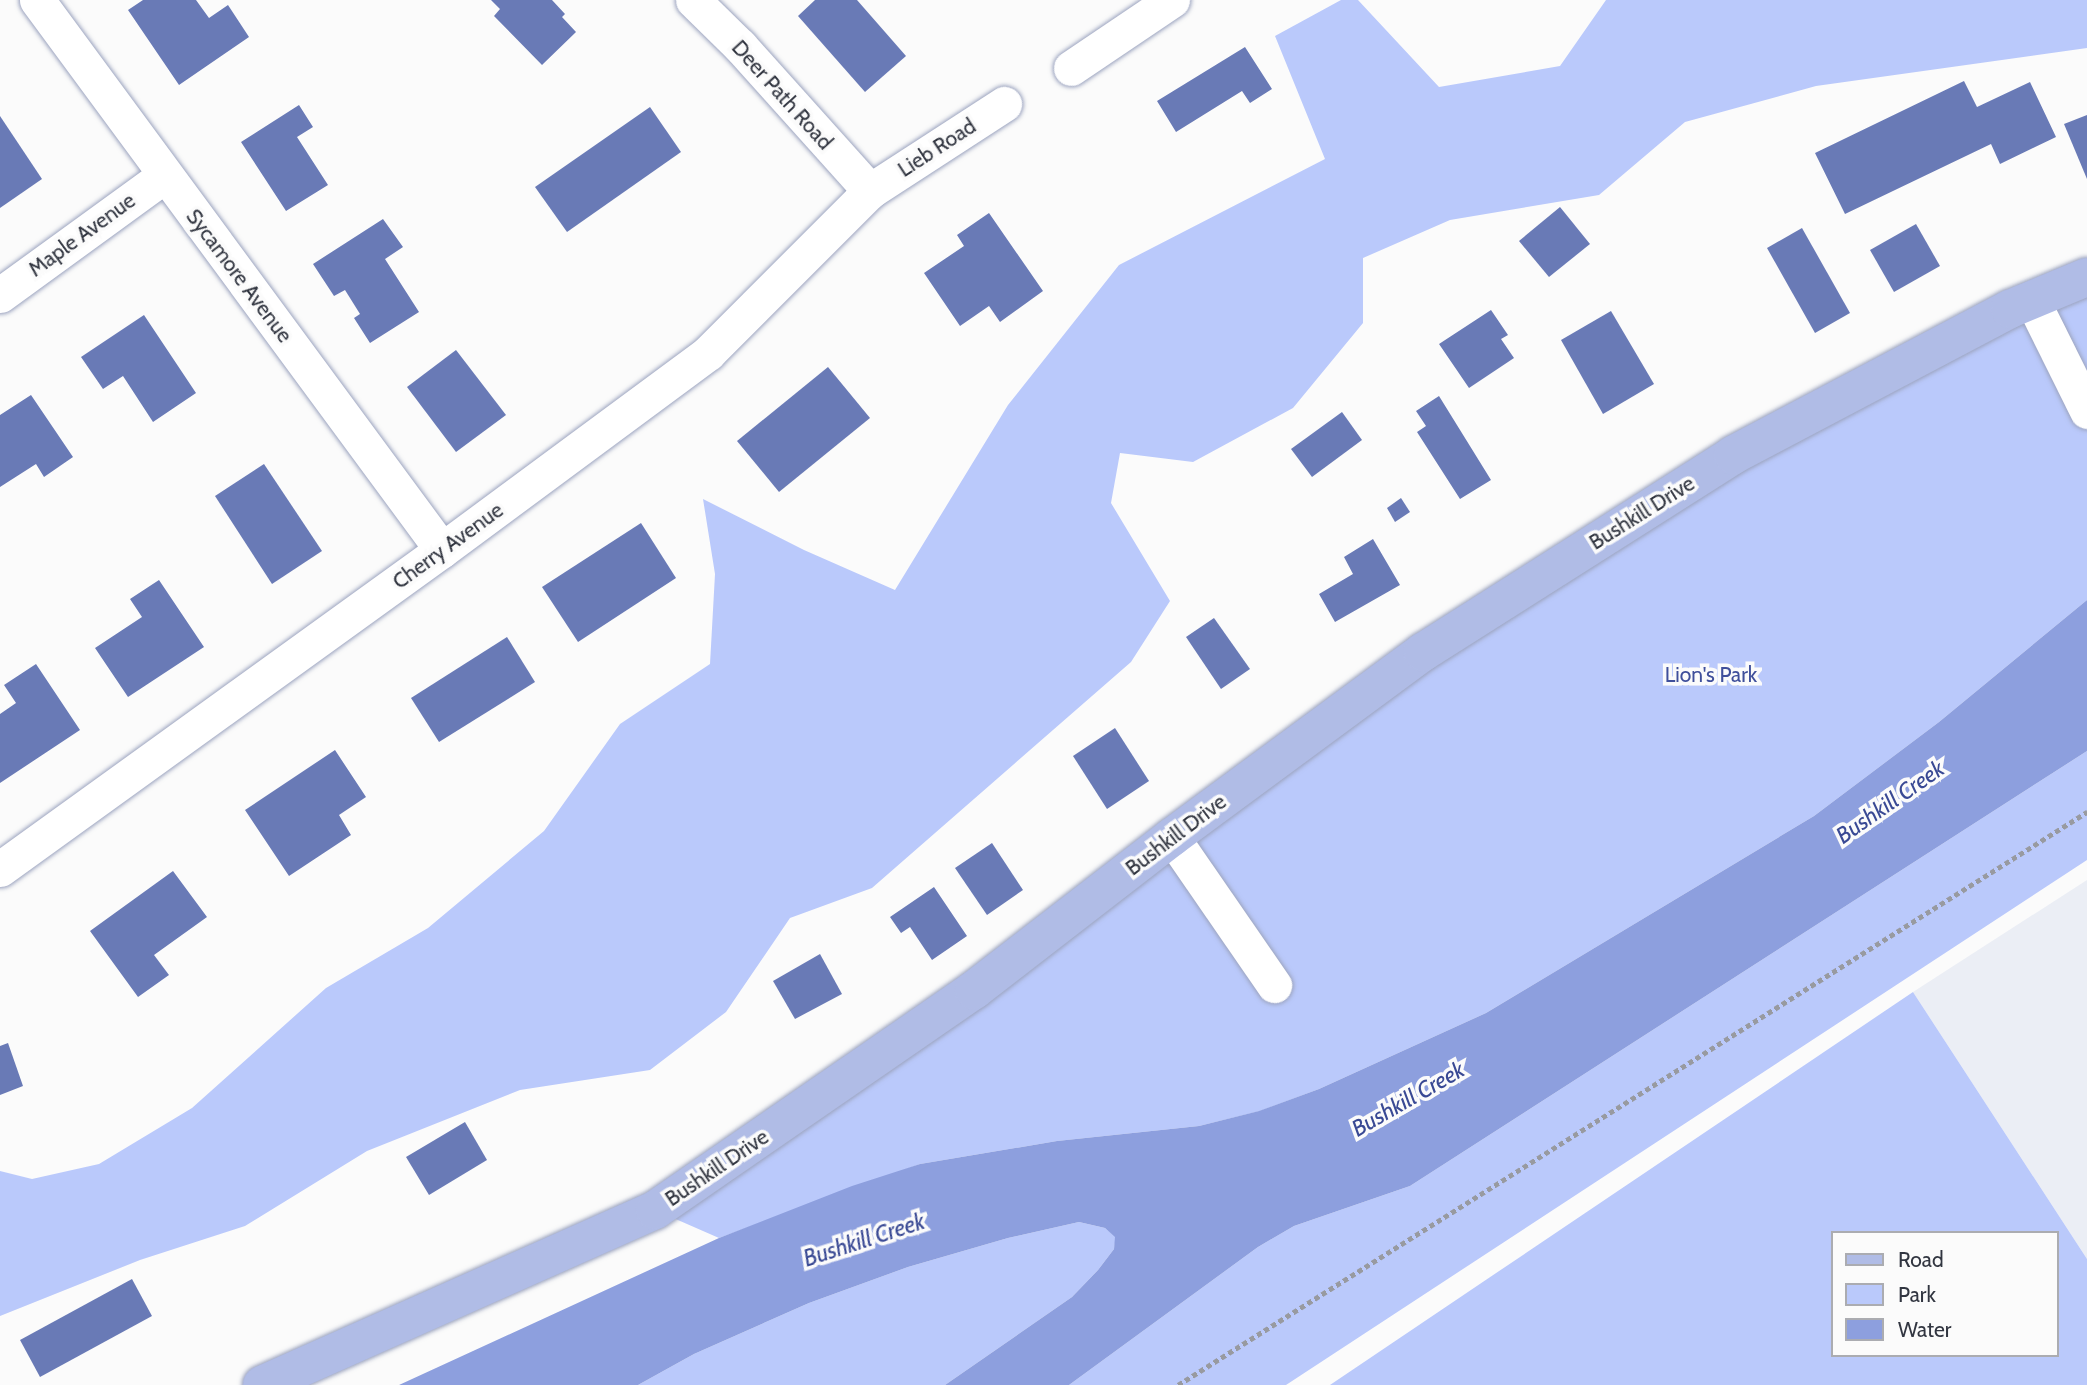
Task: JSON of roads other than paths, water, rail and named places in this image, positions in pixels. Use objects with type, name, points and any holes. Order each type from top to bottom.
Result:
[{"type":"main road","name":"Bushkill Drive","points":[[262,1385],[655,1210],[974,990],[1172,837],[1423,652],[1733,455],[2032,300],[2087,277]]},
{"type":"street","name":"Sycamore Avenue","points":[[37,0],[442,550]]},
{"type":"street","name":"Deer Path Road","points":[[692,0],[740,46],[870,191]]},
{"type":"street","points":[[1071,68],[1172,0]]},
{"type":"street","name":"Lieb Road","points":[[870,191],[1004,104]]},
{"type":"street","name":"Maple Avenue","points":[[0,295],[164,176]]},
{"type":"street","name":"Cherry Avenue","points":[[0,869],[442,550],[708,353],[870,191]]},
{"type":"street","points":[[2032,300],[2087,411]]},
{"type":"street","points":[[1172,837],[1274,985]]},
{"type":"water","name":"Bushkill Creek","points":[[2087,600],[2087,751],[1410,1186],[1294,1226],[1258,1247],[1069,1385],[945,1385],[1072,1297],[1098,1270],[1114,1249],[1115,1237],[1105,1228],[1079,1222],[1008,1238],[908,1267],[809,1303],[694,1354],[638,1385],[399,1385],[719,1238],[852,1186],[920,1164],[1057,1141],[1199,1126],[1259,1111],[1319,1089],[1486,1013],[1814,816],[1939,722]]},
{"type":"park label","name":"Lion's Park","points":[[1711,675]]}]
